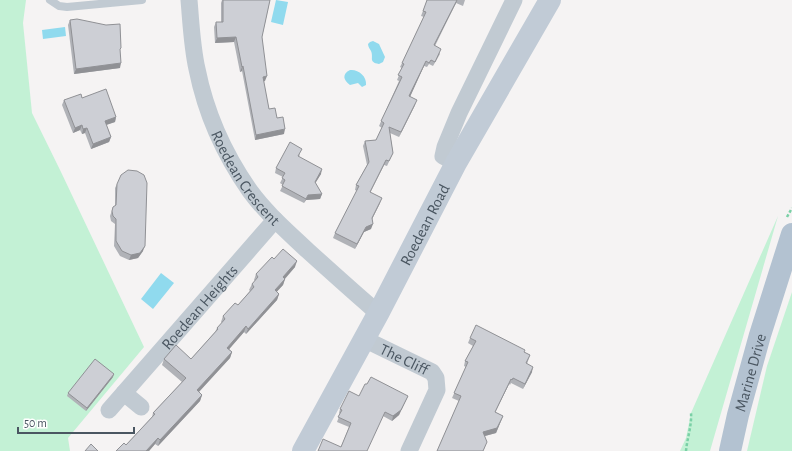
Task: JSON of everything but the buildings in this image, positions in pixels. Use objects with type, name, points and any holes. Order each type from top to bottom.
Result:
[{"type":"main road","name":"Roedean Road","points":[[303,451],[379,312],[456,163],[550,0]]},
{"type":"main road","name":"Marine Drive","points":[[730,451],[738,415],[772,295],[792,234]]},
{"type":"main road","name":"Marine Drive","points":[[772,295],[792,269]]},
{"type":"street","name":"Roedean Crescent","points":[[189,0],[197,68],[209,115],[220,141],[233,165],[251,192],[275,220],[371,307],[379,312]]},
{"type":"street","points":[[456,163],[445,157],[443,153],[459,113],[514,0]]},
{"type":"street","points":[[475,81],[496,93]]},
{"type":"street","name":"Roedean Heights","points":[[109,410],[275,220]]},
{"type":"street","name":"The Cliff","points":[[364,339],[432,372],[436,378],[437,390],[409,451]]},
{"type":"street","points":[[124,393],[141,408]]},
{"type":"lane","points":[[50,0],[59,6],[67,7],[142,0]]},
{"type":"path","points":[[686,451],[692,413]]},
{"type":"green space","points":[[0,0],[26,0],[23,23],[32,113],[144,347],[68,438],[70,451],[0,451]]},
{"type":"green space","points":[[778,216],[710,451],[680,451],[686,438],[691,413]]},
{"type":"green space","points":[[792,292],[792,451],[747,451],[767,366]]},
{"type":"water","points":[[276,0],[288,2],[283,25],[271,22]]},
{"type":"water","points":[[65,27],[66,36],[43,39],[42,30]]},
{"type":"water","points":[[373,41],[379,44],[385,57],[383,62],[379,64],[372,61],[372,53],[368,46],[370,42]]},
{"type":"water","points":[[350,70],[359,72],[365,79],[366,85],[362,87],[358,83],[350,85],[344,77]]},
{"type":"water","points":[[161,273],[174,283],[153,309],[141,299]]}]
